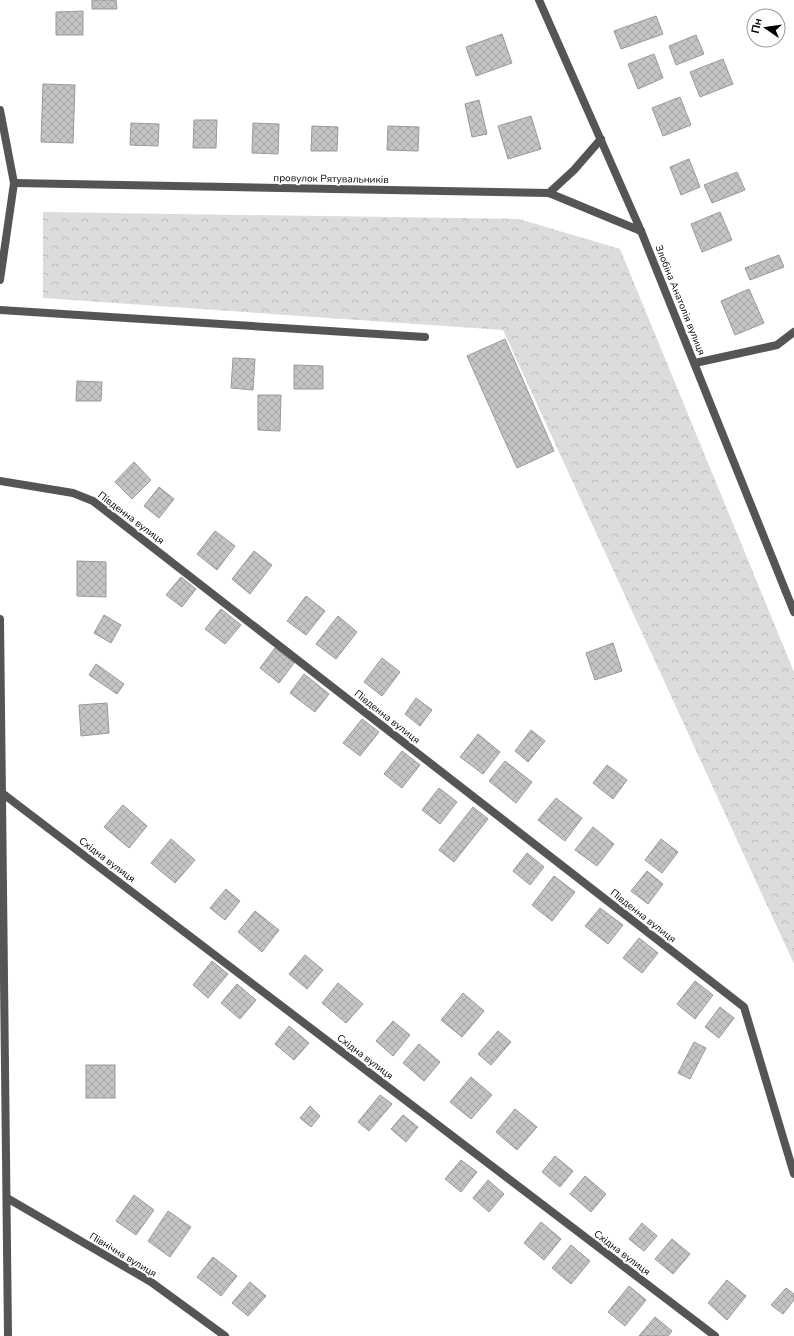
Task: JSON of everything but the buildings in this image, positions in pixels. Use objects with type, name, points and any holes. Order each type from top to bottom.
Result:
[{"type":"street","name":"Злобіна Анатолія вулиця","points":[[539,0],[641,231],[794,612]]},
{"type":"street","points":[[0,110],[14,183],[0,280]]},
{"type":"street","points":[[549,192],[574,170],[601,139]]},
{"type":"street","name":"провулок Рятувальників","points":[[14,183],[549,192],[641,231]]},
{"type":"street","points":[[0,310],[425,337]]},
{"type":"street","points":[[694,363],[777,345],[794,332]]},
{"type":"street","name":"Південна вулиця","points":[[0,481],[72,493],[93,500],[744,1007],[794,1174]]},
{"type":"street","points":[[0,619],[8,1336]]},
{"type":"street","name":"Східна вулиця","points":[[2,793],[715,1336]]},
{"type":"street","name":"Північна вулиця","points":[[7,1198],[151,1282],[225,1336]]},
{"type":"green space","points":[[43,212],[519,219],[620,249],[794,672],[794,964],[503,330],[43,298]]}]
